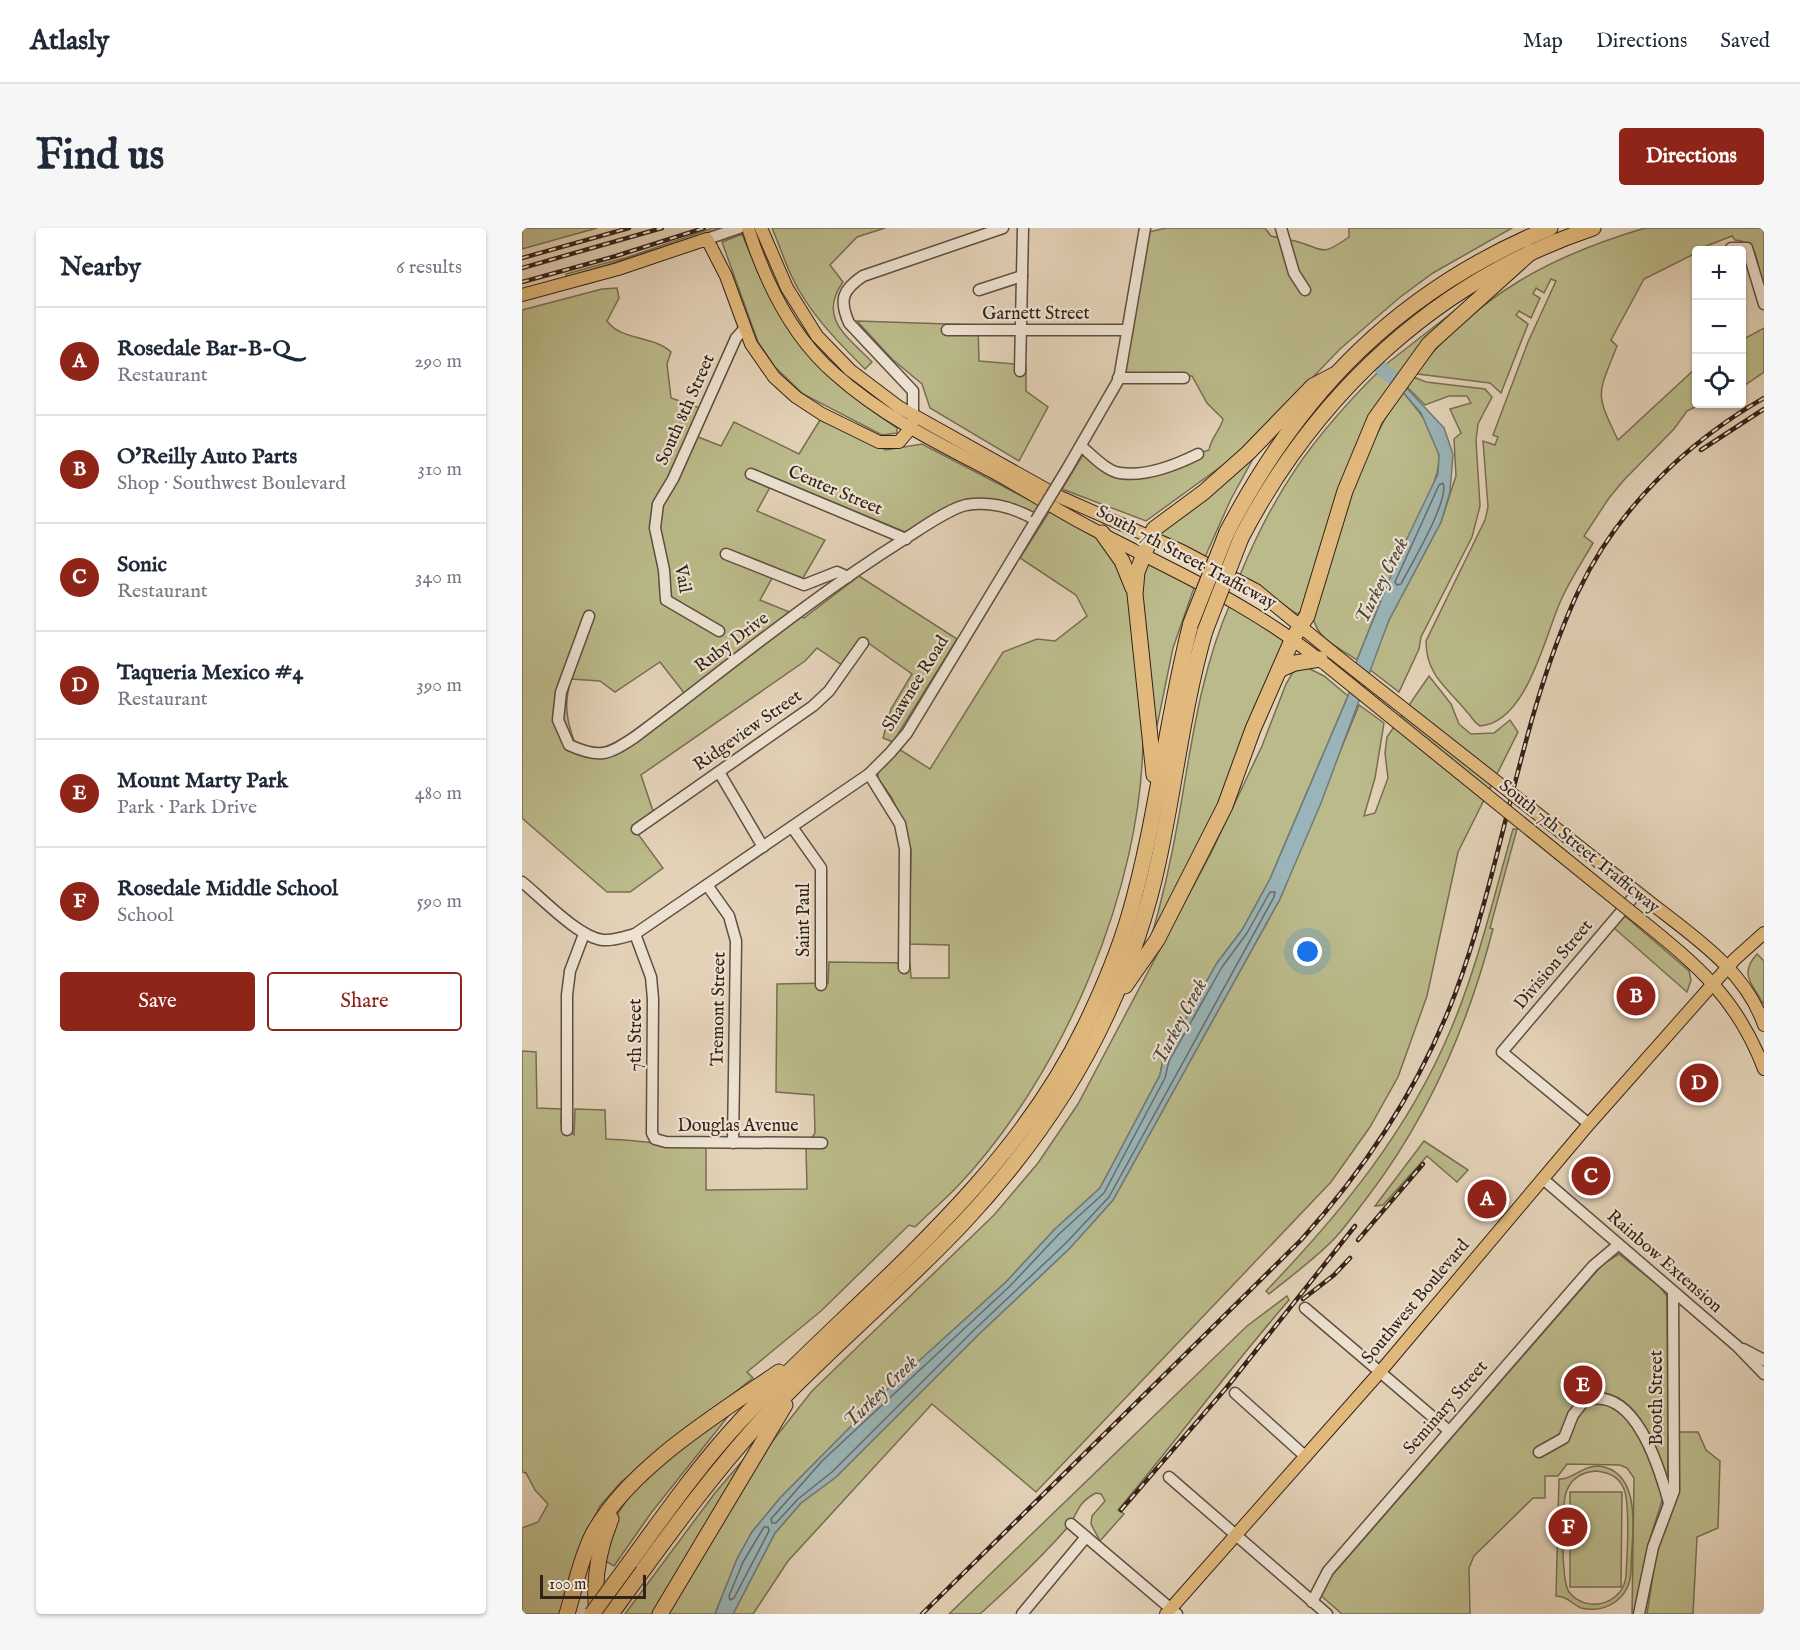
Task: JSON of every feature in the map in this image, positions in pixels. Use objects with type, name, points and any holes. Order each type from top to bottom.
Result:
[{"type":"highway","points":[[1234,535],[1331,403],[1433,300],[1490,257],[1550,228]]},
{"type":"highway","points":[[1156,792],[1135,594],[1137,572],[1154,530],[1204,492],[1387,324],[1531,252],[1593,228]]},
{"type":"highway","points":[[1107,1013],[1157,940],[1212,835],[1279,670],[1293,638],[1307,616],[1354,466],[1375,419],[1429,344],[1531,252]]},
{"type":"highway","points":[[592,1614],[728,1435],[809,1351],[981,1181],[1017,1136],[1048,1089],[1085,1026],[1116,955],[1138,879],[1178,675],[1234,535],[1273,453],[1328,379]]},
{"type":"highway","points":[[1102,533],[1122,561],[1135,594]]},
{"type":"highway","points":[[611,1614],[705,1487],[799,1382],[961,1226],[1010,1170],[1068,1087],[1107,1013],[1138,935],[1155,875],[1187,703],[1198,627]]},
{"type":"highway","points":[[1279,670],[1295,663],[1326,659]]},
{"type":"highway","points":[[567,1614],[587,1547],[620,1497],[665,1455],[724,1410],[809,1351]]},
{"type":"highway","points":[[660,1614],[799,1382]]},
{"type":"highway","points":[[597,1614],[595,1588],[599,1553],[620,1497]]},
{"type":"main road","name":"South 7th Street Trafficway","points":[[748,228],[774,295],[800,334],[834,374],[910,429],[1102,533],[1214,588],[1326,659],[1712,951],[1744,987],[1764,1025]]},
{"type":"main road","name":"South 7th Street Trafficway","points":[[761,228],[787,288],[817,336],[850,370],[913,416],[1060,497],[1151,536],[1256,590],[1301,625],[1326,659],[1714,983],[1740,1019],[1764,1069]]},
{"type":"main road","points":[[522,295],[608,272],[707,239],[726,276],[744,329],[757,355],[774,377],[796,397],[822,414],[871,439],[887,444],[899,442],[910,429],[913,416]]},
{"type":"main road","name":"Southwest Boulevard","points":[[1171,1612],[1380,1372],[1589,1124],[1727,968],[1764,933]]},
{"type":"street","points":[[707,239],[739,228]]},
{"type":"street","points":[[913,416],[913,391],[849,323],[843,309],[844,294],[850,284],[863,276],[1004,228]]},
{"type":"street","points":[[1020,371],[1023,228]]},
{"type":"street","name":"Shawnee Road","points":[[522,882],[585,934],[601,940],[619,939],[635,934],[869,774],[907,733],[1081,446],[1118,378],[1145,228]]},
{"type":"street","points":[[1281,228],[1294,273],[1305,290]]},
{"type":"street","points":[[1746,248],[1764,304]]},
{"type":"street","points":[[979,290],[1022,276]]},
{"type":"street","name":"South 8th Street","points":[[658,504],[673,479],[736,338],[744,329]]},
{"type":"street","name":"Garnett Street","points":[[947,330],[1125,330]]},
{"type":"street","points":[[1118,378],[1185,378]]},
{"type":"street","points":[[1081,446],[1109,469],[1120,473],[1179,464],[1198,454]]},
{"type":"street","name":"Center Street","points":[[751,474],[906,538]]},
{"type":"street","name":"Vail","points":[[658,504],[655,528],[664,570],[666,600],[719,631]]},
{"type":"street","name":"Ruby Drive","points":[[589,616],[561,692],[558,720],[569,745],[591,755],[613,752],[636,737],[848,576],[906,538],[963,506],[972,504],[1006,507],[1036,520]]},
{"type":"street","points":[[726,554],[804,585],[837,572],[848,576]]},
{"type":"street","name":"Ridgeview Street","points":[[637,829],[813,706],[829,691],[862,643]]},
{"type":"street","points":[[719,772],[763,847]]},
{"type":"street","points":[[869,774],[900,824],[905,849],[904,968]]},
{"type":"street","name":"Saint Paul","points":[[792,827],[821,868],[821,985]]},
{"type":"street","name":"Tremont Street","points":[[707,885],[729,916],[736,940],[733,1143]]},
{"type":"street","name":"Division Street","points":[[1589,1124],[1502,1052],[1631,900]]},
{"type":"street","points":[[567,1130],[567,995],[570,971],[585,934]]},
{"type":"street","name":"7th Street","points":[[635,934],[651,977],[652,1133],[655,1139]]},
{"type":"street","name":"Douglas Avenue","points":[[655,1139],[666,1142],[822,1143]]},
{"type":"street","name":"Rainbow Extension","points":[[1543,1179],[1737,1346],[1764,1374]]},
{"type":"street","name":"Seminary Street","points":[[1312,1602],[1328,1571],[1448,1430],[1593,1266],[1618,1245]]},
{"type":"street","name":"Booth Street","points":[[1640,1613],[1653,1547],[1674,1491],[1673,1292]]},
{"type":"street","points":[[1305,1308],[1448,1430]]},
{"type":"street","name":"Rainbow Extension","points":[[1737,1346],[1764,1360]]},
{"type":"street","points":[[1235,1393],[1306,1457]]},
{"type":"street","points":[[1539,1452],[1564,1438],[1573,1415],[1584,1401],[1602,1398],[1617,1403],[1638,1424],[1669,1503]]},
{"type":"street","points":[[1169,1477],[1327,1614]]},
{"type":"street","points":[[1071,1524],[1171,1612]]},
{"type":"street","points":[[1022,1614],[1086,1537]]},
{"type":"shaded area","points":[[522,228],[597,228],[522,249]]},
{"type":"shaded area","points":[[713,228],[722,228],[567,278],[566,274],[628,257]]},
{"type":"shaded area","points":[[772,228],[885,228],[857,237],[830,265],[843,282],[833,306],[834,317],[845,335],[872,362],[865,369],[834,337],[798,289]]},
{"type":"shaded area","points":[[1166,228],[1265,228],[1271,236],[1327,250],[1349,237],[1349,228],[1512,228],[1433,273],[1399,298],[1340,349],[1241,452],[1146,521],[1062,489],[1084,453],[1126,476],[1209,450],[1222,423],[1223,419],[1207,403],[1192,376],[1124,375],[1149,232]]},
{"type":"shaded area","points":[[1645,228],[1764,228],[1764,293],[1754,252],[1750,246],[1735,240],[1732,236],[1706,246],[1692,246],[1692,255],[1644,279],[1611,340],[1617,346],[1601,393],[1605,412],[1618,440],[1692,372],[1693,408],[1687,411],[1674,429],[1609,498],[1584,536],[1593,543],[1561,600],[1541,654],[1522,694],[1510,710],[1496,721],[1480,726],[1439,681],[1430,663],[1426,641],[1485,520],[1488,507],[1483,441],[1495,445],[1498,437],[1493,435],[1528,342],[1556,281],[1551,279],[1544,293],[1536,288],[1533,294],[1540,298],[1531,318],[1519,311],[1516,315],[1528,324],[1501,393],[1490,383],[1418,374],[1417,370],[1441,343],[1492,299],[1548,265],[1611,239]]},
{"type":"shaded area","points":[[742,234],[761,278],[796,338],[827,374],[857,400],[897,428],[897,433],[882,435],[803,394],[775,367],[758,342],[722,242]]},
{"type":"shaded area","points":[[617,288],[619,298],[607,321],[613,327],[620,332],[655,343],[671,352],[667,364],[671,398],[700,408],[688,433],[721,446],[734,422],[799,454],[820,420],[886,450],[922,444],[1039,505],[1034,513],[999,500],[982,499],[905,532],[775,478],[757,511],[825,540],[803,578],[777,569],[760,600],[804,618],[859,576],[957,639],[893,742],[883,738],[891,709],[912,674],[861,638],[842,665],[817,648],[805,661],[641,775],[653,811],[632,826],[663,868],[630,892],[607,892],[522,818],[522,310],[602,289]],"holes":[[[660,662],[685,694],[612,746],[590,749],[574,741],[567,710],[571,679],[600,681],[615,692]]]},
{"type":"shaded area","points":[[1467,301],[1398,377],[1385,365]]},
{"type":"shaded area","points":[[857,321],[978,325],[979,361],[1026,365],[1026,391],[1048,407],[1019,461],[930,408],[922,384],[892,359]]},
{"type":"shaded area","points":[[1764,328],[1764,372],[1746,384],[1746,354],[1746,338]]},
{"type":"shaded area","points":[[1377,373],[1393,385],[1305,608],[1297,614],[1240,575],[1267,517],[1298,466],[1334,420]]},
{"type":"shaded area","points":[[1411,376],[1426,382],[1485,389],[1492,397],[1478,424],[1476,440],[1480,506],[1472,537],[1421,637],[1419,649],[1399,692],[1369,669],[1389,620],[1441,522],[1456,476],[1454,439],[1461,433],[1450,409],[1471,403],[1467,396],[1449,396],[1425,405],[1404,384]]},
{"type":"shaded area","points":[[1402,391],[1431,430],[1438,448],[1438,467],[1431,491],[1396,564],[1357,660],[1324,638],[1315,625],[1313,617],[1360,472],[1386,417]]},
{"type":"shaded area","points":[[1254,457],[1231,499],[1205,557],[1160,535],[1158,532]]},
{"type":"shaded area","points":[[1051,509],[1089,530],[1108,546],[1117,559],[1130,605],[1143,732],[1140,792],[1129,853],[1112,915],[1090,977],[1062,1036],[1030,1093],[994,1144],[955,1189],[915,1227],[909,1225],[821,1311],[747,1372],[753,1378],[621,1482],[600,1506],[581,1544],[563,1598],[565,1599],[561,1614],[522,1614],[522,1528],[538,1522],[548,1504],[535,1490],[526,1473],[522,1472],[522,1051],[536,1052],[537,1108],[562,1109],[561,1124],[574,1135],[575,1109],[605,1110],[606,1139],[706,1147],[706,1190],[807,1189],[806,1147],[815,1133],[814,1095],[776,1092],[777,984],[828,983],[829,962],[910,963],[911,978],[949,978],[949,945],[909,944],[911,850],[903,822],[892,798],[878,778],[878,772],[899,749],[930,769],[1003,652],[1037,639],[1055,641],[1087,616],[1076,595],[1020,558]]},
{"type":"shaded area","points":[[1149,562],[1195,585],[1173,648],[1157,726],[1154,726],[1140,597],[1145,564]]},
{"type":"shaded area","points":[[1231,602],[1286,639],[1228,789],[1151,938],[1163,895],[1204,682],[1220,628]]},
{"type":"shaded area","points":[[1306,667],[1324,676],[1348,696],[1270,879],[1242,930],[1217,963],[1163,1059],[1160,1075],[1100,1188],[1055,1229],[1006,1282],[887,1390],[780,1498],[752,1532],[737,1559],[715,1614],[666,1614],[771,1443],[812,1391],[994,1215],[1038,1163],[1078,1104],[1211,853],[1262,746],[1286,684],[1293,672]]},
{"type":"shaded area","points":[[1429,676],[1451,704],[1459,724],[1471,734],[1494,733],[1510,720],[1518,732],[1458,852],[1427,996],[1398,1077],[1370,1127],[1331,1182],[1036,1492],[932,1404],[788,1561],[753,1614],[733,1614],[775,1533],[801,1503],[836,1477],[977,1336],[1070,1248],[1113,1200],[1280,899],[1359,705],[1384,723],[1375,778],[1364,816],[1375,813],[1388,778],[1385,753],[1387,737]]},
{"type":"shaded area","points":[[1513,829],[1517,829],[1490,928],[1493,929],[1483,965],[1459,1035],[1428,1101],[1391,1165],[1344,1228],[1319,1253],[1269,1294],[1266,1291],[1321,1231],[1371,1169],[1415,1102],[1434,1066],[1461,1005]]},
{"type":"shaded area","points":[[1625,916],[1689,971],[1691,980],[1687,992],[1614,928]]},
{"type":"shaded area","points":[[1757,954],[1764,961],[1764,1005],[1749,980],[1748,974],[1751,961]]},
{"type":"shaded area","points":[[1424,1141],[1468,1170],[1457,1182],[1427,1156],[1383,1205],[1375,1206]]},
{"type":"shaded area","points":[[1619,1254],[1660,1287],[1667,1296],[1668,1482],[1648,1545],[1641,1600],[1636,1614],[1632,1614],[1634,1478],[1627,1468],[1620,1465],[1567,1464],[1558,1476],[1545,1476],[1545,1498],[1533,1498],[1474,1556],[1469,1568],[1470,1614],[1342,1614],[1318,1593],[1603,1264]]},
{"type":"shaded area","points":[[1287,1296],[1289,1300],[1118,1510],[1124,1514],[1100,1541],[1091,1524],[1092,1516],[1105,1501],[1101,1494],[1096,1493],[1081,1505],[1071,1523],[1046,1551],[980,1614],[949,1614],[1247,1326]]},
{"type":"shaded area","points":[[727,1412],[730,1414],[651,1513],[614,1566],[602,1559],[617,1515],[635,1487]]},
{"type":"shaded area","points":[[1676,1432],[1698,1432],[1706,1450],[1720,1461],[1718,1528],[1697,1537],[1693,1614],[1647,1614],[1658,1543],[1673,1502]]},
{"type":"shaded area","points":[[749,1453],[656,1614],[625,1614],[715,1493]]},
{"type":"shaded area","points":[[1599,1466],[1614,1471],[1623,1480],[1629,1493],[1633,1525],[1631,1571],[1627,1589],[1616,1602],[1591,1609],[1581,1608],[1567,1599],[1556,1596],[1559,1479]],"holes":[[[1600,1472],[1612,1475],[1623,1487],[1628,1516],[1627,1556],[1626,1576],[1618,1594],[1611,1600],[1594,1604],[1576,1599],[1566,1585],[1563,1525],[1565,1498],[1569,1486],[1582,1474]]]},
{"type":"shaded area","points":[[1570,1492],[1622,1492],[1621,1587],[1570,1587]]},
{"type":"water","points":[[1385,365],[1444,428],[1453,454],[1450,492],[1441,522],[1389,620],[1321,803],[1280,899],[1113,1200],[1070,1248],[977,1336],[836,1477],[801,1503],[775,1533],[733,1614],[715,1614],[737,1559],[752,1532],[780,1498],[887,1390],[1006,1282],[1055,1229],[1100,1188],[1160,1075],[1163,1059],[1217,963],[1242,930],[1270,879],[1348,696],[1357,660],[1401,551],[1438,474],[1439,455],[1421,413],[1402,391],[1377,373]]},
{"type":"waterway","name":"Turkey Creek","points":[[1366,355],[1394,379]]},
{"type":"railway","points":[[522,258],[629,228]]},
{"type":"railway","points":[[522,268],[662,228]]},
{"type":"railway","points":[[522,282],[616,256],[704,228]]},
{"type":"railway","points":[[922,1614],[1301,1240],[1370,1154],[1408,1093],[1441,1028],[1455,994],[1487,894],[1541,690],[1578,592],[1613,533],[1656,481],[1708,436],[1764,398]]},
{"type":"railway","points":[[1701,450],[1764,409]]},
{"type":"railway","points":[[1358,1240],[1423,1164]]},
{"type":"railway","points":[[1121,1510],[1227,1387],[1355,1226]]},
{"type":"railway","points":[[1303,1299],[1334,1275],[1350,1258]]},
{"type":"place","name":"O'Reilly Auto Parts","points":[[1636,996]]},
{"type":"place","name":"Taqueria Mexico #4","points":[[1699,1083]]},
{"type":"place","name":"Sonic","points":[[1591,1176]]},
{"type":"place","name":"Rosedale Bar-B-Q","points":[[1487,1199]]},
{"type":"place","name":"Mount Marty Park","points":[[1583,1385]]},
{"type":"place","name":"Rosedale Middle School","points":[[1568,1527]]}]
